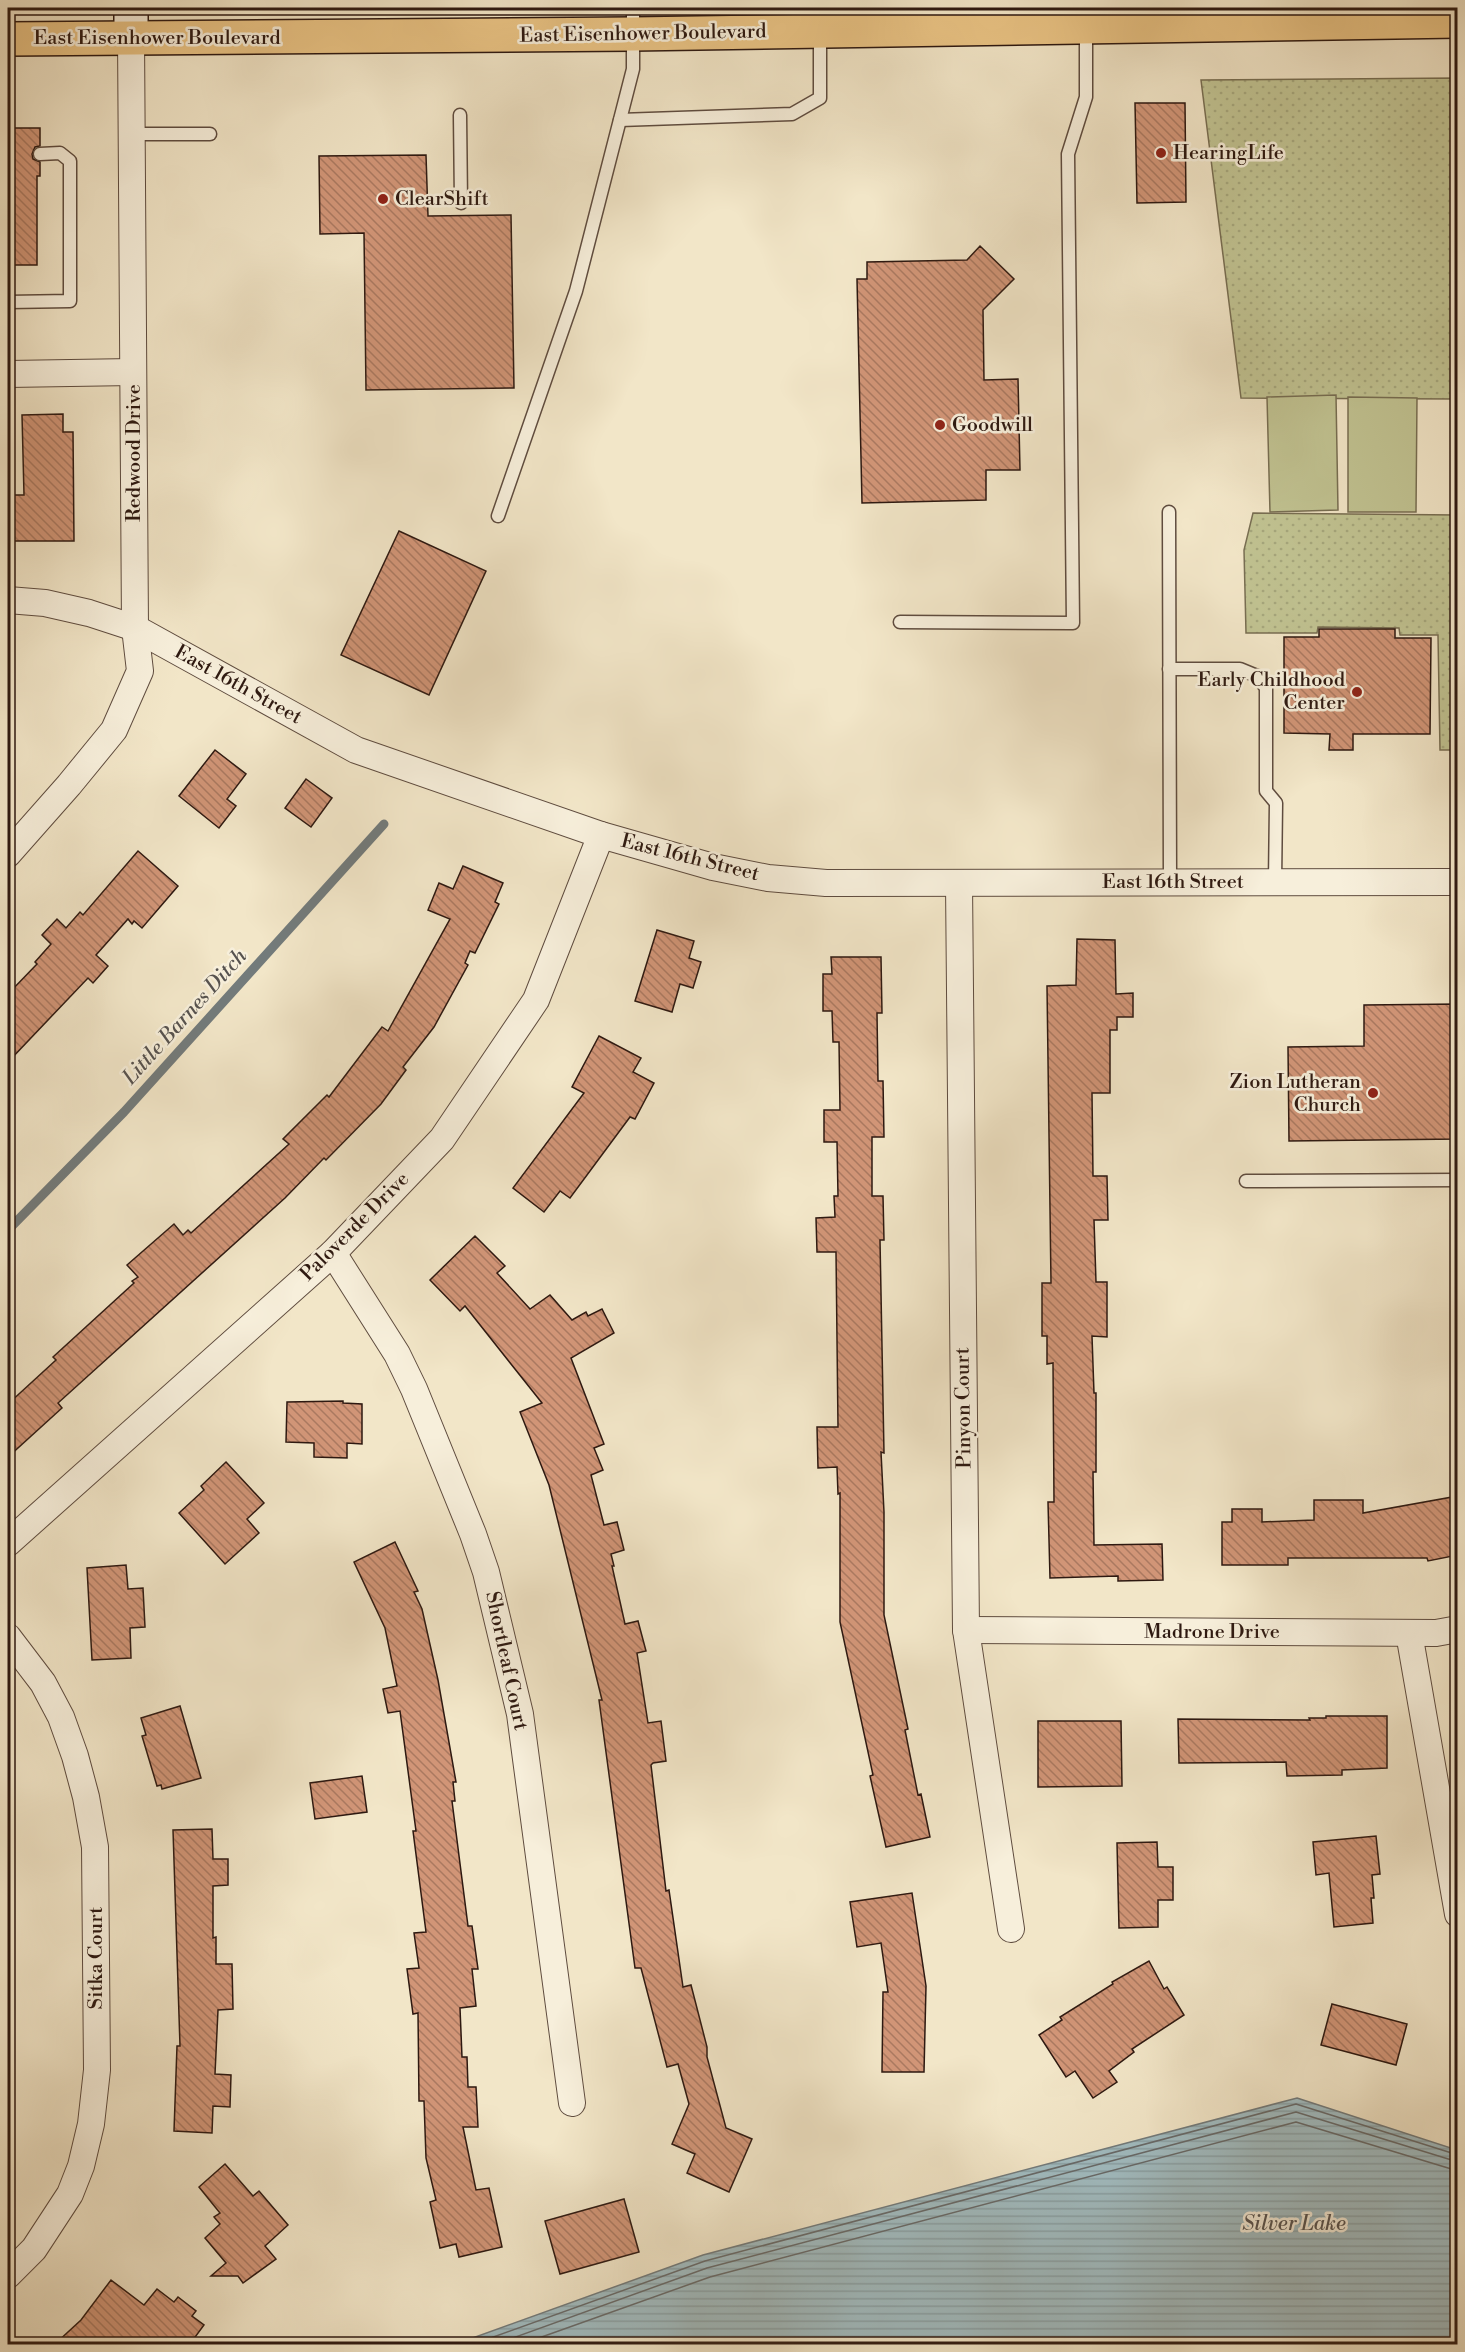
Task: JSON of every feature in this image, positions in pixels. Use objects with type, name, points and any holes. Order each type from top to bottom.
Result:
[{"type":"highway","name":"East Eisenhower Boulevard","points":[[8,39],[131,22],[175,38],[633,21],[820,31],[1086,27],[1421,15],[1458,21]]},
{"type":"street","name":"Redwood Drive","points":[[8,854],[114,730],[140,671],[135,628],[131,22]]},
{"type":"street","points":[[8,374],[133,372]]},
{"type":"street","name":"East 16th Street","points":[[8,600],[45,603],[89,613],[135,628],[356,750],[601,835],[712,867],[768,878],[826,883],[1458,882]]},
{"type":"street","name":"Paloverde Drive","points":[[8,1543],[333,1253],[442,1139],[536,1000],[601,835]]},
{"type":"street","name":"Pinyon Court","points":[[959,883],[966,1630],[1011,1929]]},
{"type":"street","name":"Shortleaf Court","points":[[333,1253],[397,1354],[414,1389],[473,1534],[486,1572],[520,1714],[572,2103]]},
{"type":"street","name":"Madrone Drive","points":[[966,1630],[1436,1633],[1458,1629]]},
{"type":"street","points":[[1409,1633],[1458,1914]]},
{"type":"street","name":"Sitka Court","points":[[8,1637],[44,1683],[61,1717],[86,1797],[95,1847],[97,2070],[91,2124],[81,2166],[70,2194],[33,2249],[8,2276]]},
{"type":"lane","points":[[498,516],[576,291],[633,69],[633,21]]},
{"type":"lane","points":[[900,622],[1073,623],[1068,154],[1086,97],[1086,27]]},
{"type":"lane","points":[[620,120],[792,114],[820,98],[820,31]]},
{"type":"lane","points":[[460,115],[461,203]]},
{"type":"lane","points":[[132,134],[210,134]]},
{"type":"lane","points":[[8,302],[70,301],[70,161],[60,153],[40,154]]},
{"type":"lane","points":[[1169,512],[1170,882]]},
{"type":"lane","points":[[1169,669],[1239,669],[1257,676],[1266,688],[1266,791],[1276,803],[1275,882]]},
{"type":"lane","points":[[1246,1181],[1458,1180]]},
{"type":"green space","points":[[1457,78],[1457,399],[1241,398],[1201,80]]},
{"type":"green space","points":[[1336,395],[1338,510],[1270,512],[1267,397]]},
{"type":"green space","points":[[1348,397],[1417,398],[1416,512],[1348,512]]},
{"type":"green space","points":[[1253,513],[1457,515],[1457,750],[1440,750],[1438,635],[1400,635],[1399,628],[1318,627],[1317,633],[1246,633],[1244,550]]},
{"type":"water","name":"Silver Lake","points":[[1297,2098],[1457,2150],[1457,2344],[456,2344],[703,2255]]},
{"type":"building","name":"HearingLife","points":[[1135,103],[1185,103],[1186,202],[1137,203]]},
{"type":"building","points":[[8,128],[40,128],[40,146],[35,147],[32,154],[33,159],[40,162],[40,176],[37,176],[37,265],[8,265]]},
{"type":"building","points":[[426,155],[428,216],[511,215],[514,388],[366,390],[364,233],[320,234],[319,156]]},
{"type":"building","name":"Goodwill","points":[[980,246],[1014,279],[983,310],[984,380],[1018,379],[1020,470],[986,470],[986,500],[862,503],[857,279],[867,279],[867,262],[967,260]]},
{"type":"building","points":[[63,414],[63,432],[73,432],[74,541],[8,541],[8,495],[24,495],[22,415]]},
{"type":"building","points":[[399,531],[486,571],[429,695],[341,655]]},
{"type":"building","name":"Early Childhood Center","points":[[1319,629],[1395,629],[1395,638],[1431,638],[1430,734],[1353,734],[1353,750],[1329,750],[1330,734],[1284,733],[1284,637],[1319,637]]},
{"type":"building","points":[[215,750],[246,774],[227,799],[236,806],[219,828],[179,796]]},
{"type":"building","points":[[306,779],[332,798],[311,827],[285,808]]},
{"type":"building","points":[[138,851],[178,886],[142,928],[134,921],[132,924],[128,919],[96,955],[108,966],[93,983],[88,978],[8,1062],[8,994],[37,964],[35,962],[51,944],[42,935],[57,919],[66,928],[80,912],[83,915]]},
{"type":"building","points":[[463,866],[503,883],[495,902],[499,904],[475,953],[470,951],[465,963],[468,965],[434,1027],[403,1067],[406,1070],[381,1104],[285,1198],[58,1403],[62,1408],[8,1457],[8,1404],[56,1360],[53,1357],[134,1283],[132,1281],[138,1277],[127,1265],[174,1224],[183,1235],[188,1230],[191,1233],[289,1144],[283,1139],[327,1095],[329,1097],[382,1027],[388,1031],[450,919],[428,910],[439,883],[453,889]]},
{"type":"building","points":[[657,930],[694,941],[689,958],[701,962],[693,988],[680,984],[672,1012],[635,1001]]},
{"type":"building","points":[[1077,939],[1115,940],[1116,994],[1133,993],[1133,1017],[1117,1017],[1117,1030],[1110,1030],[1110,1093],[1092,1093],[1093,1176],[1107,1176],[1108,1220],[1094,1220],[1096,1282],[1107,1282],[1107,1337],[1092,1336],[1094,1393],[1096,1393],[1096,1472],[1093,1472],[1094,1545],[1162,1544],[1163,1580],[1118,1581],[1118,1576],[1050,1578],[1048,1502],[1054,1502],[1053,1363],[1047,1364],[1047,1336],[1042,1336],[1042,1283],[1051,1283],[1047,986],[1076,985]]},
{"type":"building","points":[[831,957],[881,957],[882,1013],[877,1013],[878,1081],[883,1081],[884,1137],[872,1137],[872,1196],[883,1196],[884,1240],[880,1240],[884,1615],[908,1729],[905,1730],[918,1795],[921,1794],[930,1837],[886,1847],[840,1622],[840,1493],[838,1494],[837,1467],[818,1468],[817,1427],[838,1427],[836,1252],[817,1252],[816,1218],[835,1217],[834,1196],[838,1196],[837,1142],[824,1142],[824,1110],[840,1110],[839,1042],[833,1042],[832,1011],[823,1011],[823,974],[832,974]]},
{"type":"building","name":"Zion Lutheran Church","points":[[1458,1004],[1458,1139],[1289,1141],[1288,1047],[1364,1046],[1364,1005]]},
{"type":"building","points":[[599,1036],[641,1058],[633,1072],[654,1083],[635,1119],[630,1117],[570,1198],[560,1191],[544,1212],[513,1188],[584,1093],[572,1087]]},
{"type":"building","points":[[475,1236],[505,1266],[497,1273],[530,1309],[550,1295],[572,1320],[586,1312],[588,1316],[602,1309],[614,1333],[571,1358],[604,1444],[594,1448],[603,1470],[591,1475],[604,1525],[617,1522],[624,1550],[611,1554],[614,1566],[612,1566],[625,1624],[638,1621],[646,1651],[637,1653],[648,1723],[661,1721],[666,1761],[651,1765],[666,1891],[669,1890],[683,1987],[691,1985],[726,2128],[752,2139],[729,2192],[687,2173],[695,2154],[672,2144],[689,2104],[678,2064],[667,2067],[641,1968],[635,1968],[599,1700],[602,1700],[549,1485],[520,1412],[542,1403],[465,1306],[460,1311],[430,1280]]},
{"type":"building","points":[[343,1401],[343,1403],[362,1404],[362,1444],[347,1443],[347,1458],[314,1457],[314,1443],[286,1442],[287,1402]]},
{"type":"building","points":[[226,1462],[264,1503],[247,1519],[259,1533],[225,1564],[179,1513],[204,1490],[201,1486]]},
{"type":"building","points":[[1458,1496],[1458,1555],[1428,1561],[1427,1558],[1288,1558],[1288,1565],[1222,1565],[1222,1522],[1232,1522],[1232,1509],[1262,1509],[1262,1522],[1314,1520],[1314,1500],[1363,1500],[1363,1513]]},
{"type":"building","points":[[395,1542],[418,1591],[414,1592],[422,1609],[438,1680],[456,1782],[453,1782],[455,1801],[452,1801],[468,1926],[472,1926],[478,1969],[472,1969],[476,2006],[460,2008],[462,2057],[467,2057],[468,2087],[476,2087],[478,2127],[463,2127],[476,2190],[489,2188],[502,2247],[459,2257],[456,2244],[440,2248],[430,2202],[436,2200],[426,2158],[424,2101],[419,2101],[418,2013],[413,2014],[407,1969],[419,1968],[414,1933],[426,1932],[413,1831],[416,1831],[400,1711],[388,1713],[383,1689],[397,1686],[385,1628],[354,1562]]},
{"type":"building","points":[[126,1565],[128,1589],[143,1588],[145,1627],[130,1628],[131,1658],[92,1660],[87,1568]]},
{"type":"building","points":[[180,1706],[201,1778],[162,1789],[161,1785],[157,1786],[142,1736],[146,1735],[141,1718]]},
{"type":"building","points":[[1326,1716],[1387,1716],[1387,1768],[1342,1770],[1342,1775],[1287,1776],[1286,1762],[1179,1763],[1178,1719],[1310,1720],[1309,1718],[1326,1718]]},
{"type":"building","points":[[1038,1721],[1121,1721],[1122,1786],[1038,1787]]},
{"type":"building","points":[[362,1776],[367,1812],[315,1819],[310,1783]]},
{"type":"building","points":[[212,1829],[213,1859],[228,1859],[228,1885],[213,1886],[213,1938],[216,1937],[216,1964],[232,1964],[233,2009],[218,2010],[215,2074],[231,2075],[230,2107],[213,2106],[212,2133],[174,2131],[177,2046],[180,2046],[173,1830]]},
{"type":"building","points":[[1376,1836],[1380,1874],[1372,1875],[1373,1923],[1334,1927],[1329,1873],[1316,1875],[1313,1842]]},
{"type":"building","points":[[1157,1842],[1158,1867],[1173,1867],[1173,1900],[1158,1900],[1158,1927],[1119,1928],[1117,1843]]},
{"type":"building","points":[[912,1893],[926,1986],[924,2072],[882,2072],[883,1992],[888,1992],[881,1943],[857,1947],[850,1902]]},
{"type":"building","points":[[1149,1961],[1164,1989],[1167,1987],[1184,2015],[1132,2049],[1134,2052],[1109,2071],[1117,2082],[1093,2098],[1075,2071],[1066,2077],[1039,2035],[1062,2020],[1060,2017],[1113,1984],[1112,1982]]},
{"type":"building","points":[[1332,2004],[1407,2024],[1396,2065],[1321,2045]]},
{"type":"building","points":[[225,2164],[253,2196],[259,2191],[288,2225],[265,2246],[276,2259],[243,2283],[238,2276],[211,2276],[226,2263],[205,2238],[220,2224],[214,2217],[220,2213],[199,2187]]},
{"type":"building","points":[[624,2199],[639,2252],[560,2274],[545,2221]]},
{"type":"building","points":[[111,2280],[144,2305],[157,2289],[174,2302],[178,2297],[196,2311],[192,2316],[204,2325],[190,2344],[55,2344],[81,2320]]},
{"type":"waterway","name":"Little Barnes Ditch","points":[[8,1230],[124,1112],[384,824]]},
{"type":"place","name":"HearingLife","points":[[1161,153]]},
{"type":"place","name":"ClearShift","points":[[383,199]]},
{"type":"place","name":"Goodwill","points":[[940,425]]},
{"type":"place","name":"Early Childhood Center","points":[[1357,692]]},
{"type":"place","name":"Zion Lutheran Church","points":[[1373,1093]]}]
